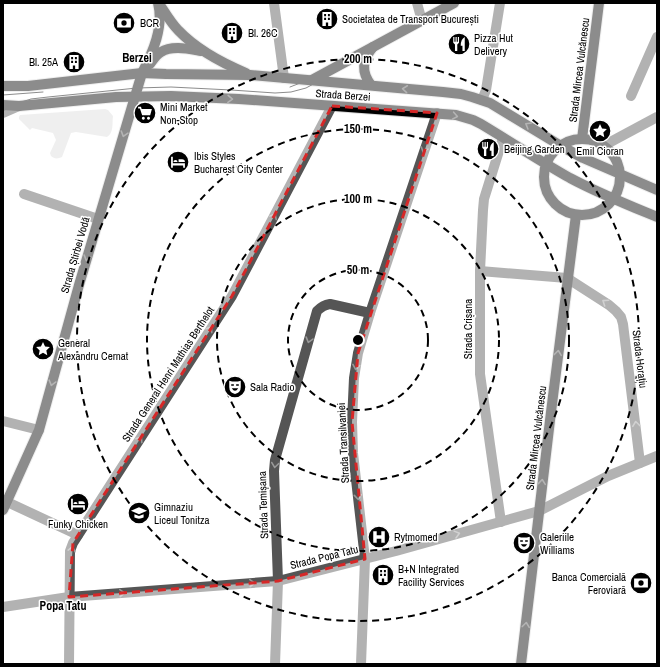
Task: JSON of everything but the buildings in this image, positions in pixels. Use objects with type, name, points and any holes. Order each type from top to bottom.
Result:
[{"type":"main road","points":[[158,3],[178,30],[203,52],[250,75]]},
{"type":"main road","name":"Strada Știrbei Vodă","points":[[4,504],[39,430],[98,219],[142,73],[151,55],[158,34],[160,19],[158,3]]},
{"type":"main road","points":[[312,80],[454,3]]},
{"type":"main road","name":"Strada Mircea Vulcănescu","points":[[582,139],[599,3]]},
{"type":"main road","points":[[371,85],[366,79],[364,63],[368,53],[375,46]]},
{"type":"main road","points":[[142,73],[157,56],[165,50],[177,48],[203,52]]},
{"type":"main road","name":"Strada Berzei","points":[[3,86],[41,84],[142,73],[250,75],[455,93],[482,100],[561,146],[592,162],[657,190]]},
{"type":"main road","name":"Strada Berzei","points":[[3,105],[19,106],[116,97],[171,96],[239,99],[456,115],[473,120],[584,185],[657,217]]},
{"type":"main road","points":[[582,139],[593,141],[603,146],[612,154],[617,163],[620,174],[619,187],[608,205],[598,212],[587,215],[576,215],[565,211],[556,205],[549,196],[545,185],[544,174],[546,164],[552,153],[571,141],[582,139]]},
{"type":"main road","name":"Strada Mircea Vulcănescu","points":[[521,664],[567,278],[576,215]]},
{"type":"street","points":[[274,3],[284,78]]},
{"type":"street","points":[[417,3],[422,21]]},
{"type":"street","points":[[482,100],[486,90],[500,3]]},
{"type":"street","points":[[631,96],[657,37]]},
{"type":"street","points":[[3,114],[19,106]]},
{"type":"street","name":"Strada General Henri Mathias Berthelot","points":[[69,664],[70,551],[73,543],[232,296],[332,106]]},
{"type":"street","name":"Strada Transilvaniei","points":[[361,664],[365,559],[353,453],[352,422],[354,378],[358,354],[370,313],[436,113]]},
{"type":"street","points":[[603,146],[657,118]]},
{"type":"street","name":"Strada Crișana","points":[[501,522],[480,374],[480,271],[484,199],[503,138]]},
{"type":"street","points":[[24,194],[98,219]]},
{"type":"street","name":"Strada Horațiu","points":[[480,271],[567,278],[616,310],[621,317],[623,324],[640,463]]},
{"type":"street","name":"Strada Temișana","points":[[275,664],[278,581],[274,471],[275,460],[317,311],[324,305],[330,304],[370,313]]},
{"type":"street","points":[[3,421],[39,430]]},
{"type":"street","name":"Strada Popa Tatu","points":[[3,607],[69,597],[278,581],[365,559],[539,511],[600,479],[657,456]]},
{"type":"street","points":[[4,504],[78,535]]},
{"type":"highlighted area","points":[[332,106],[437,113],[358,353],[352,422],[365,559],[278,581],[69,597],[73,543],[232,296]]},
{"type":"shaded area","points":[[108,110],[113,116],[111,133],[107,137],[76,132],[71,133],[62,157],[58,158],[52,157],[50,153],[56,140],[53,133],[32,128],[30,130],[19,119],[20,115]]},
{"type":"tram line","points":[[3,111],[12,105],[31,99],[137,88],[171,87],[275,93],[291,92],[306,88],[460,3]]},
{"type":"tram line","points":[[290,87],[308,80],[373,44]]},
{"type":"tram line","points":[[3,95],[43,92]]},
{"type":"place","name":"Societatea de Transport București","points":[[327,19]]},
{"type":"place","name":"BCR","points":[[124,23]]},
{"type":"place","name":"Bl. 26C","points":[[232,33]]},
{"type":"place","name":"Pizza Hut Delivery","points":[[459,44]]},
{"type":"place","name":"Bl. 25A","points":[[74,62]]},
{"type":"place","name":"Mini Market Non-Stop","points":[[145,113]]},
{"type":"place","name":"Emil Cioran","points":[[600,131]]},
{"type":"place","name":"Beijing Garden","points":[[488,149]]},
{"type":"place","name":"Ibis Styles Bucharest City Center","points":[[178,162]]},
{"type":"place","name":"General Alexandru Cernat","points":[[43,349]]},
{"type":"place","name":"Sala Radio","points":[[235,387]]},
{"type":"place","name":"Funky Chicken","points":[[78,504]]},
{"type":"place","name":"Gimnaziu Liceul Tonitza","points":[[139,513]]},
{"type":"place","name":"Rytmomed","points":[[379,537]]},
{"type":"place","name":"Galeriile Williams","points":[[524,543]]},
{"type":"place","name":"B+N Integrated Facility Services","points":[[383,575]]},
{"type":"place","name":"Banca Comercială Feroviară","points":[[641,583]]},
{"type":"district","name":"Berzei","points":[[137,58]]},
{"type":"district","name":"Popa Tatu","points":[[63,606]]}]
